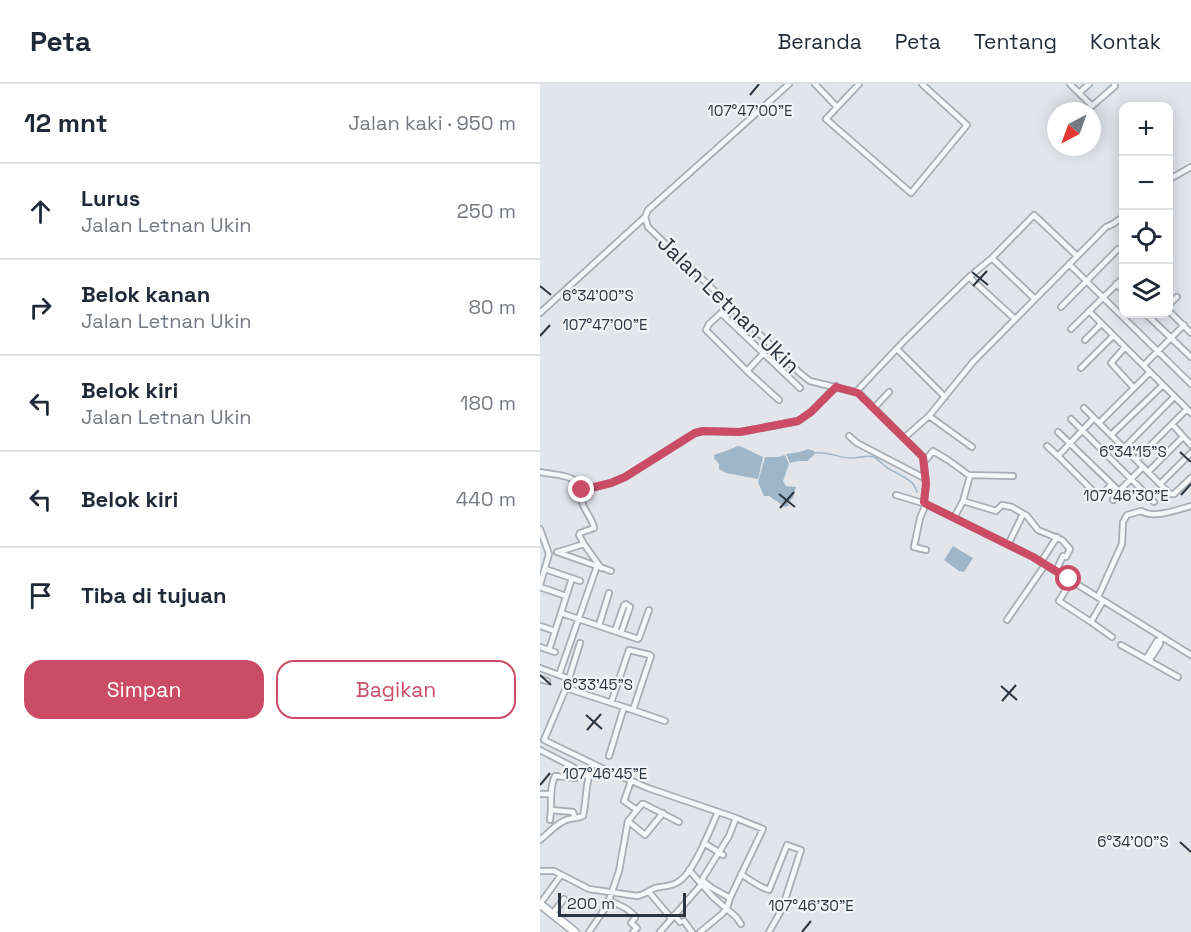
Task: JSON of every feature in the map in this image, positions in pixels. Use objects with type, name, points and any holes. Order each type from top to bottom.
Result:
[{"type":"main road","points":[[540,904],[574,932]]},
{"type":"street","name":"Jalan Letnan Ukin","points":[[789,84],[648,210],[645,217],[648,227],[808,380],[856,392],[923,457],[925,462]]},
{"type":"street","points":[[815,84],[837,107]]},
{"type":"street","points":[[859,84],[826,119],[911,194],[967,125],[922,84]]},
{"type":"street","points":[[1070,84],[1092,106],[1114,84]]},
{"type":"street","points":[[1079,93],[1089,84]]},
{"type":"street","points":[[1173,177],[1191,167]]},
{"type":"street","points":[[856,392],[969,277],[992,258],[1034,215],[1077,256]]},
{"type":"street","points":[[540,313],[645,217]]},
{"type":"street","points":[[904,438],[929,416],[973,362],[1069,264],[1106,227],[1119,220]]},
{"type":"street","points":[[1061,307],[1118,249]]},
{"type":"street","points":[[992,258],[1035,299]]},
{"type":"street","points":[[1069,264],[1191,384]]},
{"type":"street","points":[[969,277],[1015,319]]},
{"type":"street","points":[[1071,329],[1119,281]]},
{"type":"street","points":[[1173,301],[1177,297]]},
{"type":"street","points":[[730,305],[708,324],[706,330],[779,400]]},
{"type":"street","points":[[1089,311],[1189,411],[1172,424],[1136,460]]},
{"type":"street","points":[[721,313],[801,388]]},
{"type":"street","points":[[1173,315],[1191,333]]},
{"type":"street","points":[[1150,318],[1191,357]]},
{"type":"street","points":[[1085,340],[1101,324]]},
{"type":"street","points":[[1144,365],[1184,325]]},
{"type":"street","points":[[1081,368],[1113,336]]},
{"type":"street","points":[[747,371],[771,345]]},
{"type":"street","points":[[1125,347],[1111,364],[1134,388]]},
{"type":"street","points":[[897,349],[945,397]]},
{"type":"street","points":[[1099,423],[1150,372]]},
{"type":"street","points":[[1112,435],[1162,385]]},
{"type":"street","points":[[582,490],[625,477],[695,433],[703,431],[740,432],[798,421],[811,412],[836,387]]},
{"type":"street","points":[[874,408],[890,392]]},
{"type":"street","points":[[1124,448],[1174,397]]},
{"type":"street","points":[[1084,408],[1172,495],[1191,478]]},
{"type":"street","points":[[929,416],[972,447]]},
{"type":"street","points":[[1058,456],[1094,418]]},
{"type":"street","points":[[1071,419],[1154,502]]},
{"type":"street","points":[[1172,424],[1191,445]]},
{"type":"street","points":[[1058,432],[1119,491]]},
{"type":"street","points":[[849,436],[926,479]]},
{"type":"street","points":[[1148,472],[1183,437]]},
{"type":"street","points":[[1047,446],[1099,497],[1111,485]]},
{"type":"street","points":[[926,550],[914,547],[920,518],[926,504],[924,502],[925,462],[933,451],[969,475],[1013,476]]},
{"type":"street","points":[[1160,484],[1191,453]]},
{"type":"street","points":[[1113,500],[1118,491],[1143,467]]},
{"type":"street","points":[[540,472],[573,478],[579,483],[582,490],[582,503],[594,528],[579,534],[599,567]]},
{"type":"street","points":[[954,518],[963,501],[969,475]]},
{"type":"street","points":[[896,495],[926,504],[1008,544],[1043,563],[1161,639],[1191,655]]},
{"type":"street","points":[[963,501],[996,511],[1000,506],[1008,506],[1032,520],[1038,530],[1062,540],[1070,549],[1066,557],[1063,556],[1056,571]]},
{"type":"street","points":[[1098,597],[1122,544],[1123,522],[1126,515],[1141,511],[1157,514],[1191,506]]},
{"type":"street","points":[[1008,544],[1023,514]]},
{"type":"street","points":[[541,532],[549,554],[540,586],[566,596]]},
{"type":"street","points":[[1007,620],[1057,537]]},
{"type":"street","points":[[540,554],[549,554],[584,544]]},
{"type":"street","points":[[557,552],[610,571]]},
{"type":"street","points":[[559,675],[578,618],[599,567]]},
{"type":"street","points":[[545,569],[580,581]]},
{"type":"street","points":[[549,650],[572,578]]},
{"type":"street","points":[[1071,581],[1059,601],[1112,637]]},
{"type":"street","points":[[599,625],[609,593]]},
{"type":"street","points":[[1092,622],[1103,601]]},
{"type":"street","points":[[615,631],[626,604],[630,607],[621,633]]},
{"type":"street","points":[[561,613],[639,638],[649,610]]},
{"type":"street","points":[[540,626],[555,631]]},
{"type":"street","points":[[1148,660],[1161,639]]},
{"type":"street","points":[[580,644],[566,688],[542,740],[631,781],[763,829],[727,908],[700,932]]},
{"type":"street","points":[[1121,645],[1178,677]]},
{"type":"street","points":[[540,647],[555,652]]},
{"type":"street","points":[[611,703],[629,649],[650,655],[633,710]]},
{"type":"street","points":[[540,668],[567,678]]},
{"type":"street","points":[[566,688],[665,722]]},
{"type":"street","points":[[609,756],[624,707]]},
{"type":"street","points":[[540,750],[588,777]]},
{"type":"street","points":[[540,840],[563,821],[584,816],[588,777],[593,764]]},
{"type":"street","points":[[550,820],[554,777],[575,778]]},
{"type":"street","points":[[631,781],[624,801],[637,810]]},
{"type":"street","points":[[540,794],[551,795]]},
{"type":"street","points":[[589,932],[609,900],[619,871],[628,821],[637,810],[644,804],[679,822]]},
{"type":"street","points":[[551,810],[573,812],[574,818]]},
{"type":"street","points":[[540,872],[554,871],[585,887],[639,896],[678,882],[684,877],[704,843],[718,812]]},
{"type":"street","points":[[628,821],[645,835],[663,813]]},
{"type":"street","points":[[730,898],[712,888],[703,880],[703,876],[721,853],[736,818]]},
{"type":"street","points":[[704,843],[721,853]]},
{"type":"street","points":[[741,874],[760,887],[769,890],[787,845],[801,850],[782,909],[769,932]]},
{"type":"street","points":[[690,869],[702,885],[741,924]]},
{"type":"street","points":[[540,904],[561,874]]},
{"type":"street","points":[[660,932],[702,885]]},
{"type":"street","points":[[649,892],[692,932]]},
{"type":"street","points":[[553,913],[564,899]]},
{"type":"street","points":[[609,900],[635,916],[631,922],[637,928],[633,932]]},
{"type":"water","points":[[737,446],[763,457],[758,479],[726,473],[719,469],[714,455]]},
{"type":"water","points":[[808,449],[814,451],[814,455],[807,461],[790,463],[786,454]]},
{"type":"water","points":[[785,455],[789,464],[783,481],[786,486],[796,487],[793,498],[788,503],[789,506],[785,507],[769,496],[764,496],[758,482],[765,457]]},
{"type":"water","points":[[953,546],[973,558],[964,572],[944,560]]},
{"type":"waterway","points":[[814,453],[846,458],[874,457],[912,483],[917,492]]},
{"type":"route","points":[[582,490],[625,477],[691,434],[703,431],[740,432],[798,421],[811,412],[836,387],[858,393],[923,457],[926,484],[924,502],[926,504],[1033,557],[1069,579]]}]
